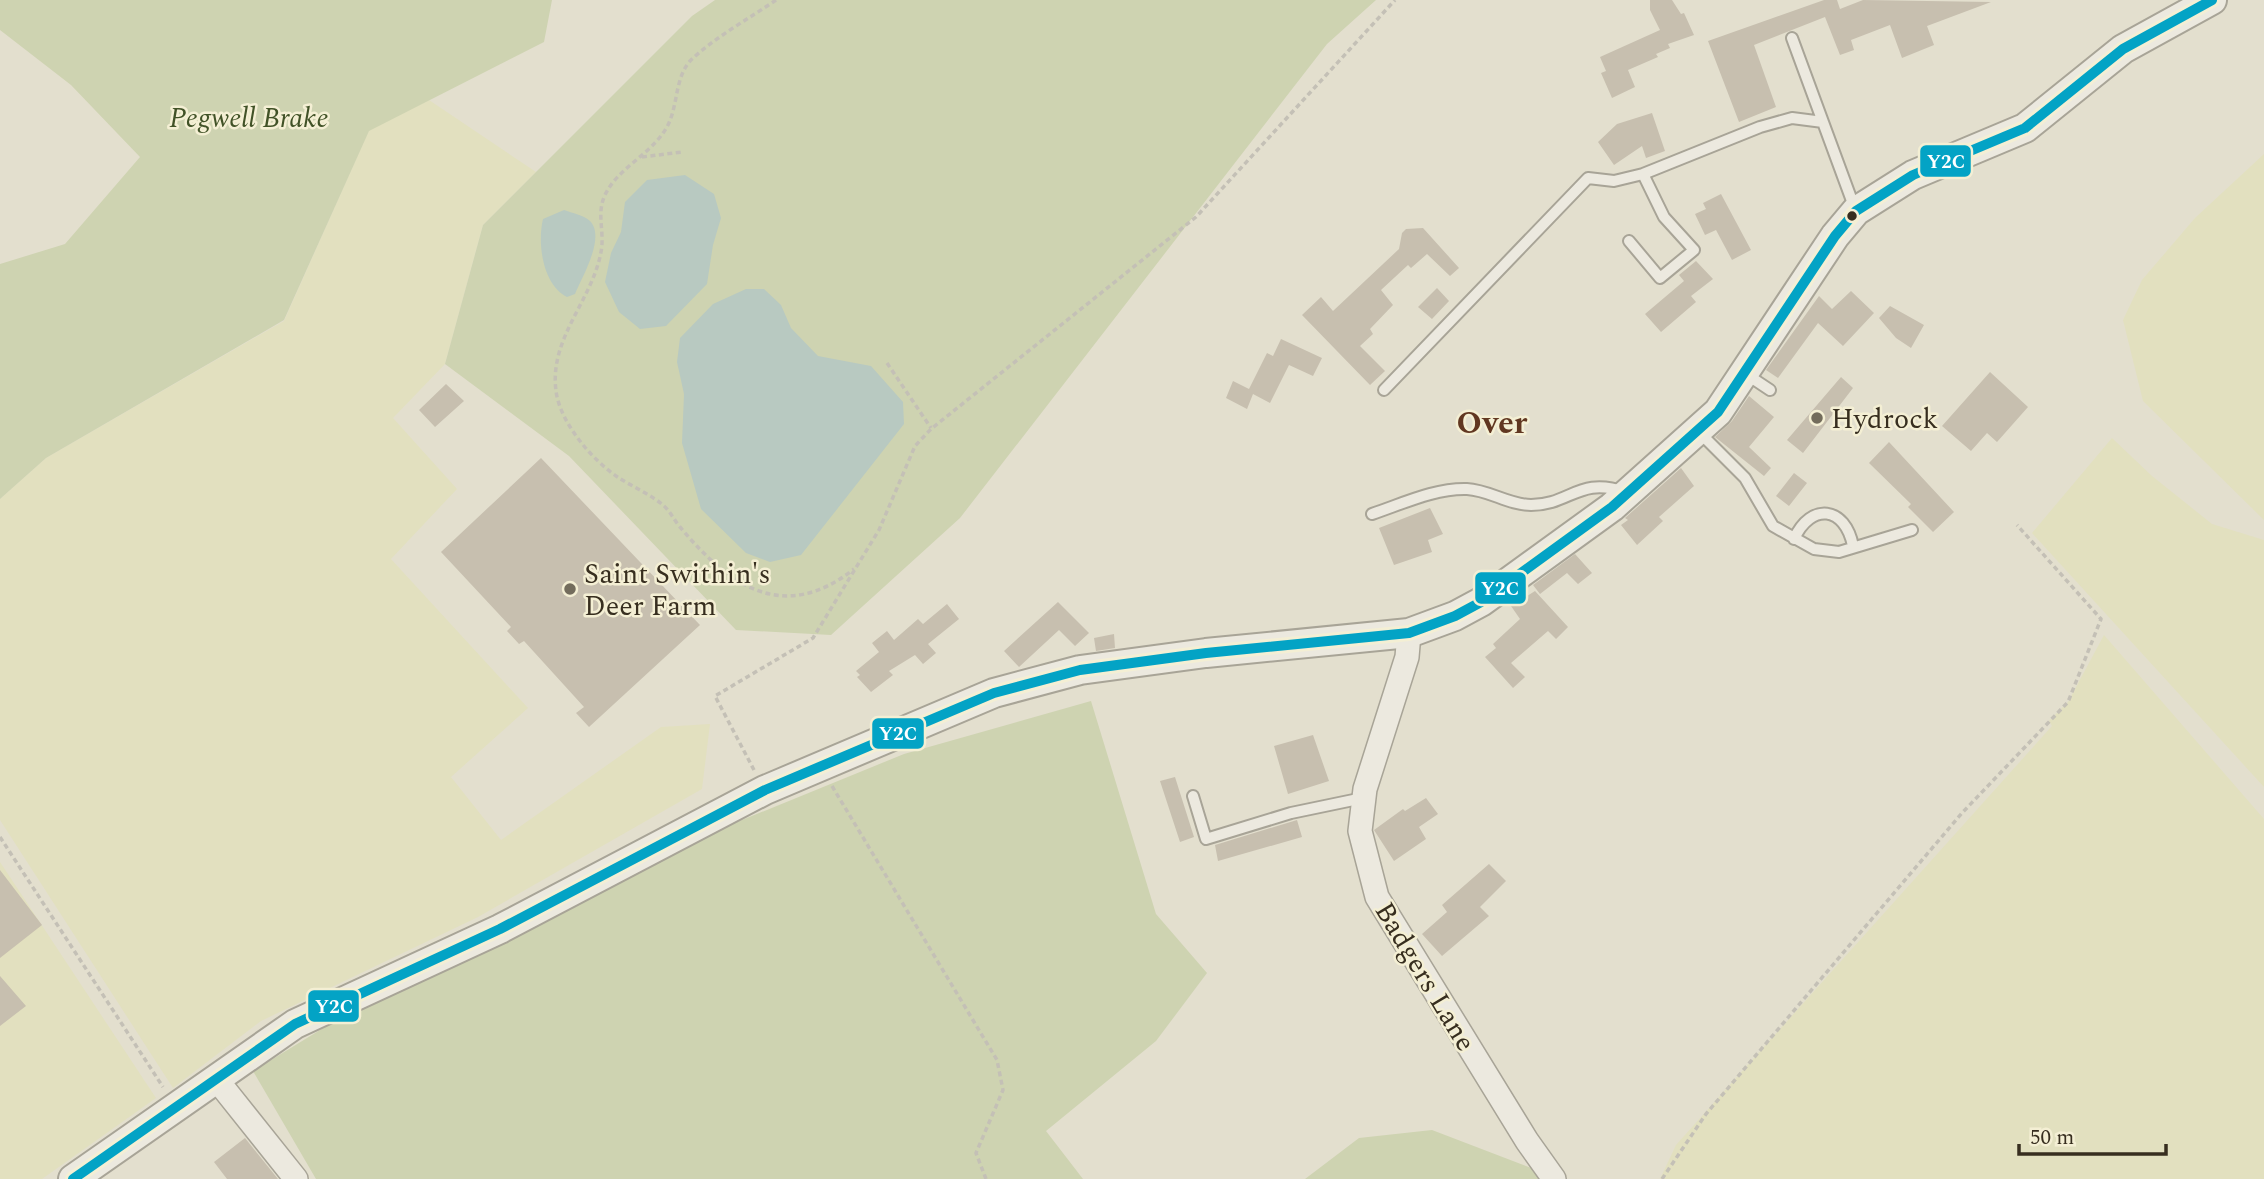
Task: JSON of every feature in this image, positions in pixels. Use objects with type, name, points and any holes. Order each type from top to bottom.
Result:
[{"type":"street","points":[[73,1179],[295,1024],[500,929],[765,790],[994,693],[1080,670],[1206,653],[1409,632],[1455,616],[1480,603],[1522,575],[1627,493],[1718,412],[1746,374],[1835,236],[1856,211],[1913,175],[2025,128],[2123,50],[2212,0]]},
{"type":"street","name":"Badgers Lane","points":[[1409,632],[1407,657],[1364,798],[1360,831],[1377,897],[1527,1141],[1554,1179]]},
{"type":"street","points":[[216,1080],[296,1179]]},
{"type":"lane","points":[[1792,38],[1856,211]]},
{"type":"lane","points":[[1384,390],[1588,178],[1614,181],[1643,174],[1760,127],[1792,118],[1823,122]]},
{"type":"lane","points":[[1629,242],[1660,278],[1694,250],[1664,217],[1643,174]]},
{"type":"lane","points":[[1746,374],[1770,390]]},
{"type":"lane","points":[[1697,430],[1745,478],[1773,526],[1814,549],[1839,552],[1912,530]]},
{"type":"lane","points":[[1372,514],[1427,495],[1466,489],[1531,505],[1546,503],[1589,486],[1611,487],[1627,493]]},
{"type":"lane","points":[[1794,539],[1802,522],[1818,513],[1836,516],[1850,528],[1853,546]]},
{"type":"lane","points":[[1193,796],[1206,839],[1291,813],[1364,798]]},
{"type":"path","points":[[776,0],[692,59],[681,78],[664,133],[613,182],[605,195],[600,209],[601,253],[562,341],[555,365],[556,392],[571,432],[583,441],[600,464],[664,505],[680,527],[724,571],[760,591],[788,598],[814,594],[834,585],[855,568]]},
{"type":"path","points":[[765,790],[715,696],[814,638],[879,530],[915,446],[931,429],[1196,217],[1395,0]]},
{"type":"path","points":[[641,158],[681,152]]},
{"type":"path","points":[[887,363],[931,429]]},
{"type":"path","points":[[1662,1179],[1706,1114],[1962,813],[2067,702],[2101,620],[2017,526]]},
{"type":"path","points":[[820,767],[997,1060],[1003,1090],[976,1153],[986,1179]]},
{"type":"path","points":[[0,837],[177,1108]]},
{"type":"shaded area","points":[[429,100],[536,172],[483,225],[445,364],[393,418],[457,489],[391,559],[528,708],[451,777],[501,840],[661,727],[710,724],[702,789],[478,917],[261,1021],[173,1088],[0,820],[0,499],[46,458],[284,321],[369,130]]},
{"type":"shaded area","points":[[2264,154],[2264,520],[2143,401],[2123,320],[2142,280],[2195,218]]},
{"type":"shaded area","points":[[685,175],[714,194],[721,218],[713,245],[707,284],[666,326],[640,329],[619,312],[605,282],[611,253],[621,232],[625,202],[647,180]]},
{"type":"shaded area","points":[[564,210],[590,221],[595,237],[591,257],[575,294],[567,297],[552,283],[547,274],[541,240],[543,219]]},
{"type":"shaded area","points":[[746,289],[764,289],[781,305],[791,328],[818,356],[871,366],[903,402],[904,424],[801,555],[770,562],[746,553],[701,509],[682,443],[684,394],[677,362],[680,338],[713,304]]},
{"type":"shaded area","points":[[2112,438],[2152,476],[2212,524],[2264,540],[2264,787],[2032,533]]},
{"type":"shaded area","points":[[2104,635],[2264,819],[2264,1179],[1660,1179],[1676,1145],[2052,726],[2049,721],[2068,702]]},
{"type":"shaded area","points":[[0,862],[156,1098],[42,1179],[0,1179]]},
{"type":"green space","name":"Pegwell Brake","points":[[0,0],[552,0],[544,42],[369,131],[284,320],[46,458],[0,499],[0,264],[65,244],[140,157],[71,85],[0,30]]},
{"type":"green space","points":[[715,0],[1376,0],[1327,44],[960,518],[831,635],[736,630],[569,456],[445,364],[483,225],[692,16]]},
{"type":"green space","points":[[1091,701],[1156,914],[1207,973],[1156,1041],[1046,1131],[1083,1179],[316,1179],[253,1071],[356,1008],[693,840],[904,754]]},
{"type":"green space","points":[[1432,1130],[1534,1169],[1540,1179],[1305,1179],[1359,1138]]},
{"type":"building","points":[[1650,0],[1672,0],[1681,14],[1684,13],[1694,35],[1668,44],[1670,48],[1656,54],[1658,57],[1628,70],[1635,87],[1612,98],[1601,73],[1606,71],[1600,57],[1660,30],[1650,10]]},
{"type":"building","points":[[1824,0],[1837,0],[1840,9],[1863,0],[1991,2],[1927,26],[1934,45],[1902,58],[1890,25],[1851,40],[1854,50],[1840,55],[1825,17],[1754,45],[1776,107],[1739,122],[1708,41]]},
{"type":"building","points":[[1652,113],[1665,151],[1646,158],[1642,146],[1614,165],[1598,142],[1617,124]]},
{"type":"building","points":[[1721,194],[1751,250],[1732,260],[1716,230],[1705,235],[1695,214],[1706,209],[1703,203]]},
{"type":"building","points":[[1423,228],[1459,268],[1450,276],[1427,254],[1411,268],[1408,265],[1381,290],[1393,305],[1370,329],[1373,334],[1360,346],[1385,371],[1370,385],[1302,315],[1321,297],[1333,311],[1399,249],[1402,233],[1406,229]]},
{"type":"building","points":[[1696,261],[1713,279],[1691,296],[1696,302],[1661,332],[1645,314],[1684,281],[1679,275]]},
{"type":"building","points":[[1437,288],[1449,301],[1432,319],[1418,307]]},
{"type":"building","points":[[1851,291],[1874,313],[1843,346],[1818,323],[1778,378],[1766,370],[1819,296],[1832,309]]},
{"type":"building","points":[[1890,306],[1924,325],[1911,348],[1896,338],[1879,318]]},
{"type":"building","points":[[1281,339],[1322,358],[1313,376],[1289,365],[1270,403],[1253,394],[1247,409],[1226,398],[1233,381],[1249,389],[1267,353],[1273,356]]},
{"type":"building","points":[[1990,372],[2028,407],[1997,442],[1987,433],[1971,451],[1942,426]]},
{"type":"building","name":"Hydrock","points":[[1841,377],[1853,388],[1803,453],[1787,440]]},
{"type":"building","points":[[446,384],[464,401],[435,427],[419,410]]},
{"type":"building","points":[[1749,396],[1774,417],[1749,447],[1771,468],[1764,476],[1715,437],[1732,421]]},
{"type":"building","points":[[1889,442],[1954,512],[1933,532],[1908,507],[1911,504],[1869,463]]},
{"type":"building","name":"Saint Swithin's Deer Farm","points":[[541,458],[700,625],[589,727],[576,713],[584,707],[524,641],[519,644],[507,631],[511,627],[441,552]]},
{"type":"building","points":[[1681,468],[1694,486],[1659,517],[1663,521],[1637,545],[1621,525],[1628,520],[1625,518]]},
{"type":"building","points":[[1794,473],[1807,483],[1789,506],[1776,496]]},
{"type":"building","points":[[1430,508],[1443,534],[1428,540],[1432,552],[1394,565],[1379,528]]},
{"type":"building","points":[[1575,554],[1592,573],[1578,584],[1567,573],[1540,594],[1533,585]]},
{"type":"building","points":[[1535,591],[1568,627],[1556,639],[1548,631],[1511,663],[1525,677],[1513,688],[1485,657],[1496,648],[1493,644],[1520,619],[1511,606]]},
{"type":"building","points":[[1058,602],[1089,633],[1075,646],[1059,630],[1019,667],[1004,651]]},
{"type":"building","points":[[947,604],[959,619],[928,644],[936,653],[923,664],[915,655],[889,671],[893,675],[871,692],[857,677],[860,675],[856,671],[879,652],[872,643],[887,631],[894,640],[918,619],[923,624]]},
{"type":"building","points":[[1114,634],[1115,648],[1096,651],[1094,638]]},
{"type":"building","points":[[1313,735],[1329,781],[1288,794],[1274,746]]},
{"type":"building","points":[[1175,777],[1194,837],[1180,842],[1160,781]]},
{"type":"building","points":[[1426,798],[1438,814],[1419,827],[1426,839],[1394,861],[1374,830],[1403,809],[1405,811]]},
{"type":"building","points":[[1297,820],[1302,837],[1218,861],[1215,845]]},
{"type":"building","points":[[1489,864],[1506,881],[1480,907],[1489,916],[1442,956],[1422,934],[1447,912],[1442,905]]},
{"type":"building","points":[[0,870],[42,925],[0,958]]},
{"type":"building","points":[[0,976],[26,1006],[0,1026]]},
{"type":"building","points":[[245,1138],[278,1179],[227,1179],[214,1162]]},
{"type":"transit line","name":"Y2C","points":[[73,1179],[295,1024],[500,929],[765,790],[994,693],[1080,670],[1206,653],[1409,633],[1455,616],[1481,602],[1612,507],[1718,412],[1835,236],[1856,211],[1913,175],[2025,128],[2123,49],[2212,0]]},
{"type":"place","name":"Hydrock","points":[[1817,418]]},
{"type":"place","name":"Saint Swithin's Deer Farm","points":[[570,589]]},
{"type":"district","name":"Over","points":[[1492,422]]}]
